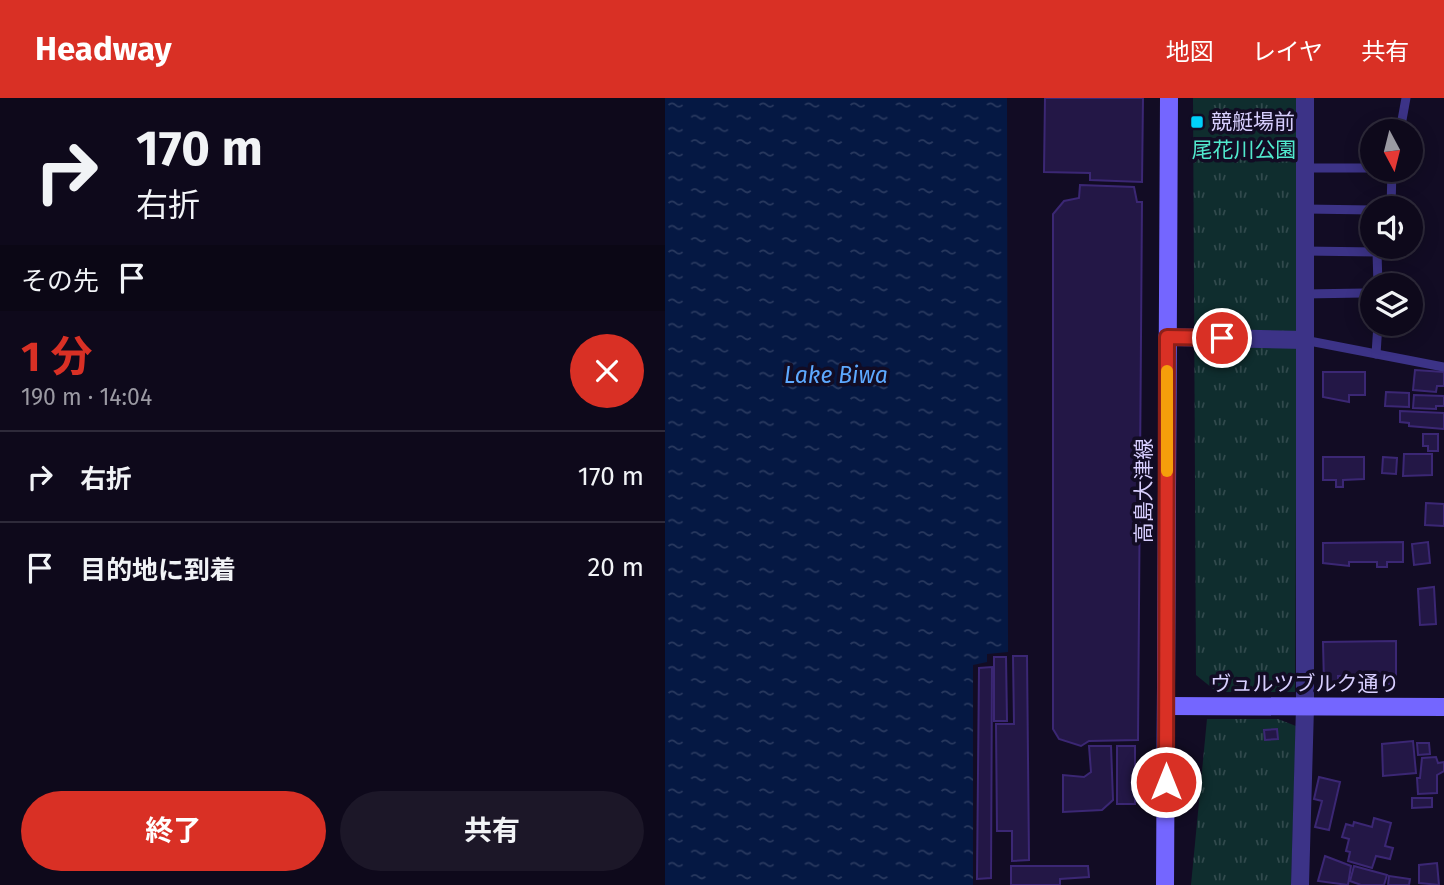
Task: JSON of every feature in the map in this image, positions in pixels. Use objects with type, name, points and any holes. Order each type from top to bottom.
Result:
[{"type":"main road","name":"高島大津線","points":[[1165,885],[1169,98]]},
{"type":"main road","name":"ヴュルツブルク通り","points":[[1166,706],[1444,707]]},
{"type":"street","points":[[1300,885],[1305,707],[1305,98]]},
{"type":"street","points":[[1167,337],[1304,340]]},
{"type":"lane","points":[[1402,119],[1406,98]]},
{"type":"lane","points":[[1305,168],[1360,168]]},
{"type":"lane","points":[[1305,209],[1360,210]]},
{"type":"lane","points":[[1304,251],[1360,251]]},
{"type":"lane","points":[[1304,293],[1360,292]]},
{"type":"lane","points":[[1376,354],[1377,336]]},
{"type":"lane","points":[[1304,340],[1444,367]]},
{"type":"green space","name":"尾花川公園","points":[[1193,98],[1298,98],[1295,692],[1217,692],[1196,675]]},
{"type":"green space","points":[[1207,719],[1278,719],[1296,726],[1291,885],[1191,885]]},
{"type":"water","name":"Lake Biwa","points":[[665,98],[1007,98],[1008,652],[987,654],[987,662],[973,665],[973,885],[665,885]]},
{"type":"building","points":[[1045,98],[1143,98],[1142,182],[1090,180],[1090,173],[1044,172]]},
{"type":"building","points":[[1080,185],[1134,187],[1137,202],[1142,202],[1138,740],[1089,741],[1081,746],[1059,739],[1053,729],[1053,214],[1064,201],[1079,198]]},
{"type":"building","points":[[1415,370],[1444,372],[1444,386],[1437,386],[1436,392],[1413,390]]},
{"type":"building","points":[[1323,372],[1365,372],[1365,395],[1349,395],[1349,402],[1323,397]]},
{"type":"building","points":[[1386,392],[1409,393],[1409,407],[1385,406]]},
{"type":"building","points":[[1414,395],[1444,396],[1444,406],[1436,406],[1436,409],[1413,408]]},
{"type":"building","points":[[1400,411],[1444,413],[1444,429],[1409,426],[1409,423],[1400,422]]},
{"type":"building","points":[[1423,434],[1438,434],[1438,451],[1428,451],[1428,446],[1423,446]]},
{"type":"building","points":[[1404,454],[1432,454],[1432,475],[1403,476]]},
{"type":"building","points":[[1323,457],[1364,457],[1364,479],[1343,480],[1343,487],[1336,487],[1336,480],[1323,480]]},
{"type":"building","points":[[1383,457],[1397,458],[1396,474],[1382,473]]},
{"type":"building","points":[[1426,503],[1444,504],[1444,526],[1425,525]]},
{"type":"building","points":[[1403,542],[1403,562],[1387,562],[1387,567],[1377,567],[1377,562],[1349,562],[1349,566],[1323,563],[1323,543]]},
{"type":"building","points":[[1428,542],[1430,563],[1414,565],[1412,544]]},
{"type":"building","points":[[1434,587],[1436,624],[1420,625],[1418,589]]},
{"type":"building","points":[[1396,641],[1396,675],[1392,675],[1392,684],[1380,684],[1380,675],[1338,676],[1338,684],[1324,684],[1323,642]]},
{"type":"building","points":[[1013,656],[1027,656],[1029,860],[1012,861],[1012,831],[997,831],[996,724],[1014,724]]},
{"type":"building","points":[[994,657],[1006,657],[1007,721],[994,721]]},
{"type":"building","points":[[992,667],[991,878],[977,879],[979,668]]},
{"type":"building","points":[[1277,729],[1278,739],[1265,740],[1264,730]]},
{"type":"building","points":[[1413,741],[1416,773],[1383,776],[1382,744]]},
{"type":"building","points":[[1417,743],[1429,743],[1430,754],[1418,755]]},
{"type":"building","points":[[1089,746],[1111,746],[1113,800],[1102,810],[1063,812],[1063,775],[1084,777],[1091,772]]},
{"type":"building","points":[[1117,746],[1135,746],[1135,804],[1117,804]]},
{"type":"building","points":[[1436,757],[1438,763],[1444,762],[1444,771],[1437,775],[1437,793],[1418,794],[1417,778],[1420,778],[1422,758]]},
{"type":"building","points":[[1319,777],[1340,782],[1329,830],[1315,827],[1322,801],[1314,799]]},
{"type":"building","points":[[1412,798],[1432,798],[1432,807],[1412,808]]},
{"type":"building","points":[[1374,818],[1391,823],[1385,846],[1393,848],[1390,859],[1376,856],[1372,868],[1348,861],[1350,852],[1346,851],[1349,839],[1342,837],[1346,824],[1353,826],[1354,822],[1372,827]]},
{"type":"building","points":[[1325,856],[1351,866],[1348,885],[1318,881]]},
{"type":"building","points":[[1437,863],[1439,885],[1419,883],[1419,865]]},
{"type":"building","points":[[1011,866],[1088,866],[1089,877],[1060,879],[1060,885],[1011,885]]},
{"type":"building","points":[[1354,866],[1387,875],[1384,885],[1361,885],[1350,881]]},
{"type":"building","points":[[1389,876],[1410,879],[1409,885],[1388,885]]},
{"type":"slow traffic","points":[[1167,371],[1167,471]]},
{"type":"place","name":"競艇場前","points":[[1197,122]]},
{"type":"route","points":[[1166,782],[1167,337],[1222,338]]}]
